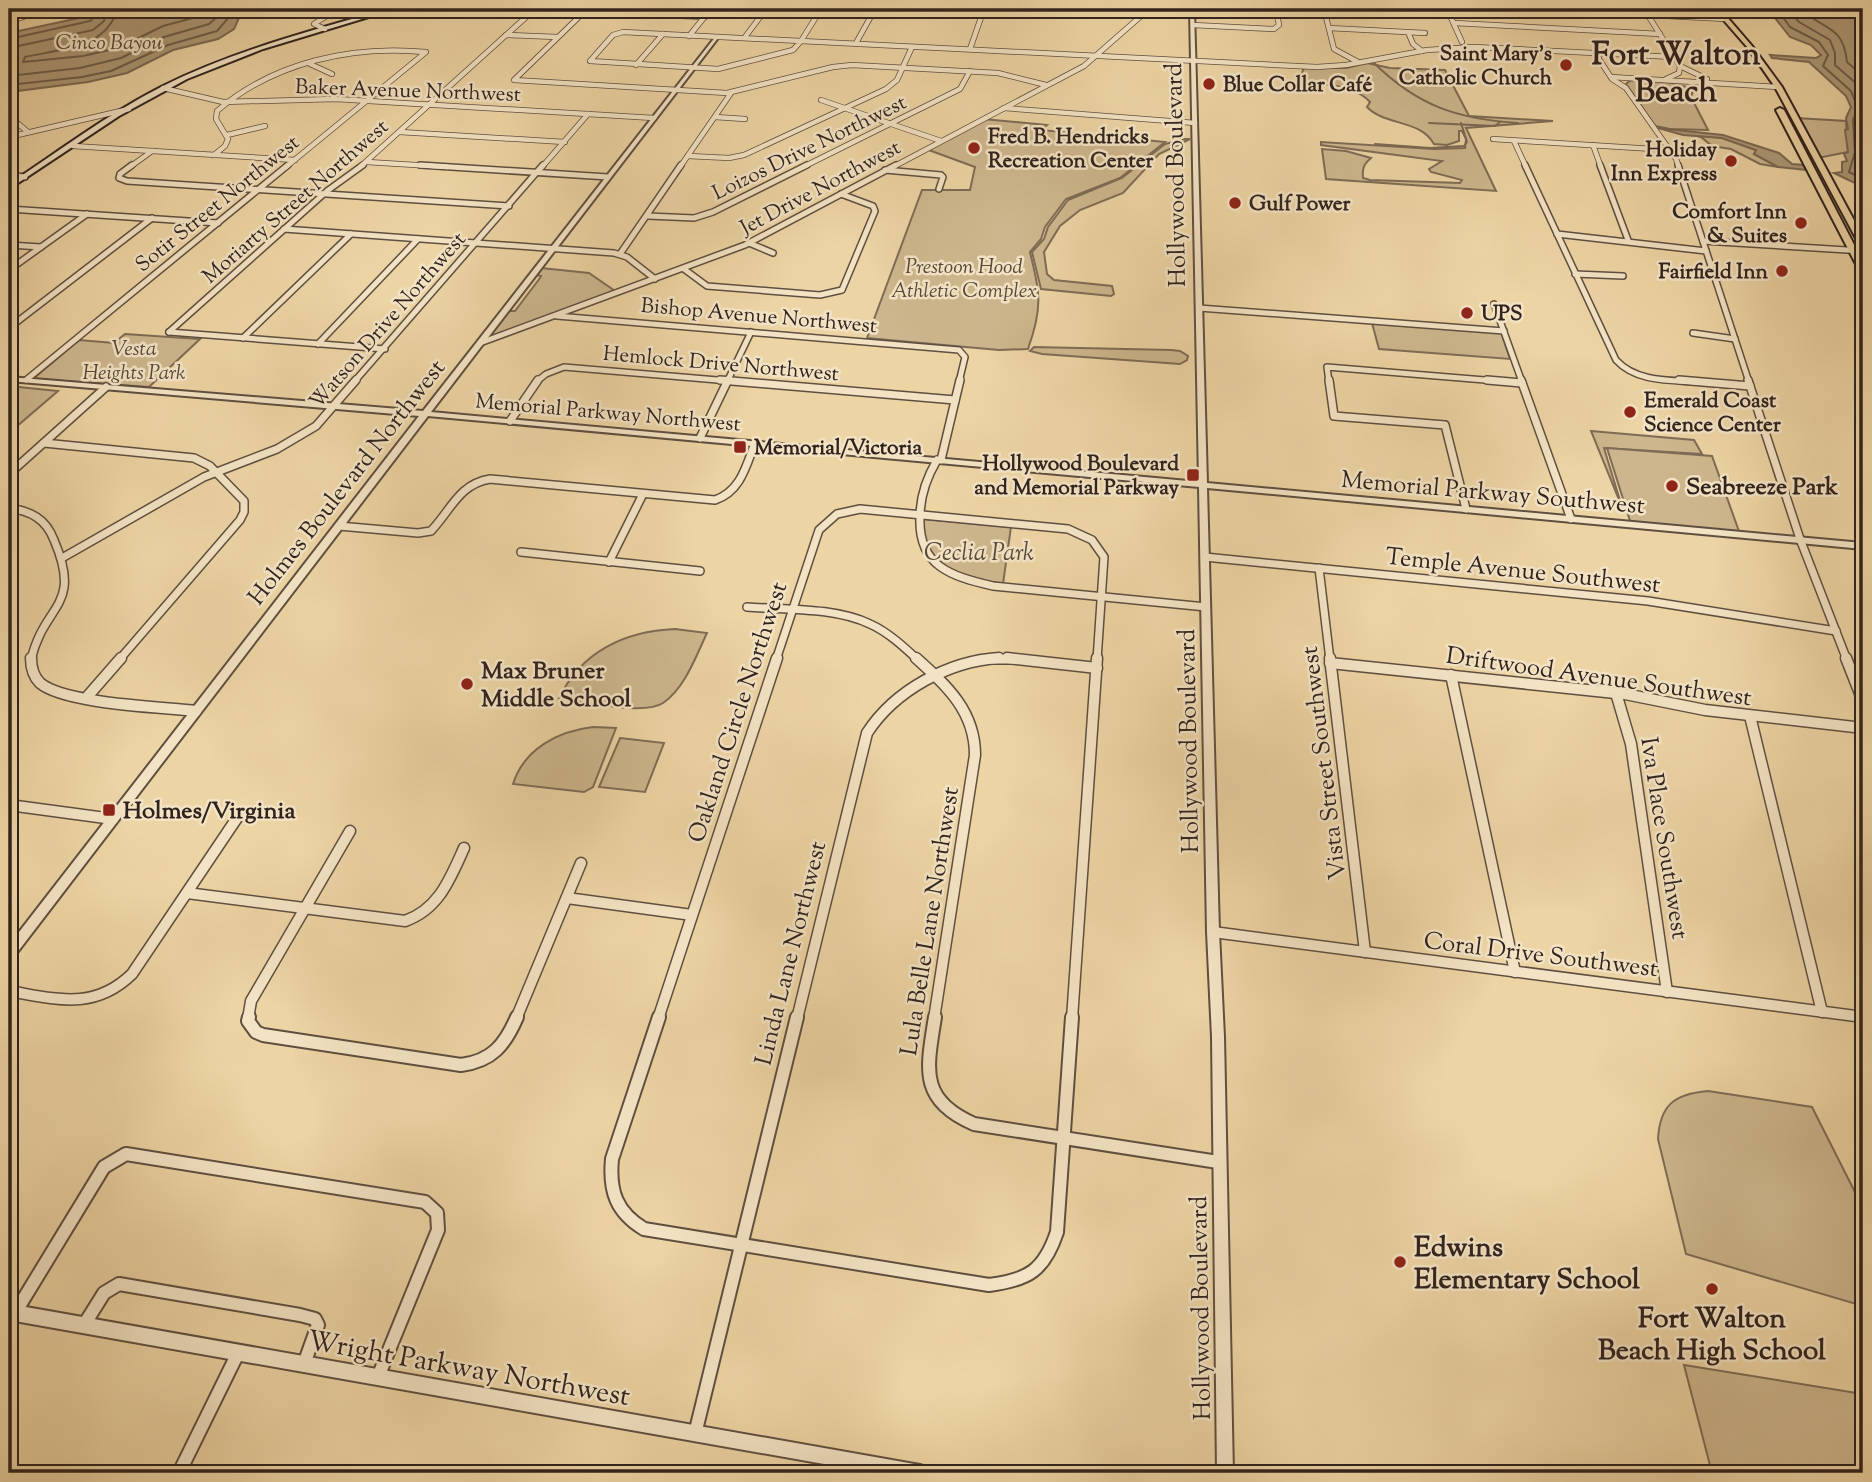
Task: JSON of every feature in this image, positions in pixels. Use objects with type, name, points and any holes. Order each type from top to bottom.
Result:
[{"type":"highway","points":[[1717,9],[1736,33],[1788,122],[1863,270]]},
{"type":"highway","points":[[1736,33],[1754,53],[1800,123],[1863,244]]},
{"type":"highway","points":[[1788,122],[1800,123]]},
{"type":"highway","points":[[1816,177],[1833,186]]},
{"type":"main road","points":[[9,187],[163,89],[220,63],[392,9]]},
{"type":"street","points":[[9,22],[46,9]]},
{"type":"street","name":"Moriarty Street Northwest","points":[[243,338],[169,332],[324,194],[368,162],[535,9]]},
{"type":"street","points":[[689,36],[711,9]]},
{"type":"street","points":[[745,37],[766,9]]},
{"type":"street","points":[[821,9],[801,40],[793,50],[722,69],[590,61],[617,33],[745,37],[801,40],[856,43],[912,47],[1317,67],[1422,51],[1474,47],[1674,57]]},
{"type":"street","points":[[856,43],[875,9]]},
{"type":"street","points":[[970,50],[984,9]]},
{"type":"street","name":"Jet Drive Northwest","points":[[480,343],[748,243],[1004,108],[1098,55],[1149,9]]},
{"type":"street","points":[[1192,9],[1248,9]]},
{"type":"street","name":"Hollywood Boulevard","points":[[1192,9],[1213,932],[1218,1037],[1225,1473]]},
{"type":"street","points":[[1193,25],[1275,28],[1279,26],[1276,9]]},
{"type":"street","points":[[1324,9],[1334,49],[1358,62]]},
{"type":"street","points":[[1447,9],[1462,42]]},
{"type":"street","points":[[1581,9],[1726,19]]},
{"type":"street","points":[[325,30],[314,24],[333,11],[384,11]]},
{"type":"street","points":[[705,17],[590,11],[581,14],[514,81],[732,93],[838,66],[902,67],[1003,74],[1046,85]]},
{"type":"street","points":[[1646,12],[1680,66],[1698,76],[1728,83]]},
{"type":"street","points":[[1454,23],[1660,34]]},
{"type":"street","points":[[1329,29],[1426,33]]},
{"type":"street","points":[[1408,32],[1413,44],[1422,51]]},
{"type":"street","points":[[636,65],[663,34]]},
{"type":"street","points":[[506,35],[557,37]]},
{"type":"street","name":"Holmes Boulevard Northwest","points":[[9,954],[716,37]]},
{"type":"street","points":[[688,156],[729,158],[744,155],[889,87],[897,80],[912,47]]},
{"type":"street","name":"Sotir Street Northwest","points":[[26,380],[426,52],[363,50],[310,64]]},
{"type":"street","points":[[1595,53],[1611,77],[1626,88]]},
{"type":"street","points":[[214,155],[227,143],[227,135],[215,116],[226,102],[252,83],[310,64],[332,74]]},
{"type":"street","points":[[1664,80],[1679,73],[1680,66]]},
{"type":"street","name":"Loizos Drive Northwest","points":[[648,216],[694,218],[713,212],[960,89],[970,71]]},
{"type":"street","points":[[1611,77],[1778,87]]},
{"type":"street","points":[[1629,78],[1623,82],[1626,88],[1679,167],[1801,540],[1863,701]]},
{"type":"street","name":"Baker Avenue Northwest","points":[[163,89],[226,102],[326,99],[654,118]]},
{"type":"street","points":[[620,254],[732,93]]},
{"type":"street","points":[[821,100],[941,141]]},
{"type":"street","points":[[1004,108],[1195,122]]},
{"type":"street","points":[[9,137],[129,109]]},
{"type":"street","name":"Watson Drive Northwest","points":[[62,558],[204,477],[291,443],[316,426],[588,114]]},
{"type":"street","points":[[9,116],[28,132]]},
{"type":"street","points":[[715,117],[745,119]]},
{"type":"street","points":[[227,135],[265,126]]},
{"type":"street","points":[[400,132],[565,142]]},
{"type":"street","points":[[1493,139],[1670,150]]},
{"type":"street","points":[[1514,141],[1612,355],[1626,369],[1653,378],[1750,386]]},
{"type":"street","points":[[1593,145],[1628,240]]},
{"type":"street","points":[[72,146],[295,160]]},
{"type":"street","points":[[152,151],[120,174],[119,178],[509,206]]},
{"type":"street","points":[[368,162],[608,177]]},
{"type":"street","points":[[886,170],[941,175],[943,177],[939,189]]},
{"type":"street","points":[[9,175],[25,177]]},
{"type":"street","points":[[684,269],[703,284],[712,287],[820,295],[842,290],[848,283],[875,211],[869,204],[841,194]]},
{"type":"street","points":[[9,209],[218,223]]},
{"type":"street","points":[[9,270],[87,214]]},
{"type":"street","points":[[9,328],[152,218]]},
{"type":"street","points":[[284,229],[620,254],[655,279]]},
{"type":"street","points":[[243,338],[351,234]]},
{"type":"street","points":[[1557,234],[1706,251]]},
{"type":"street","points":[[318,344],[418,239]]},
{"type":"street","points":[[1703,241],[1863,251]]},
{"type":"street","points":[[748,243],[773,253]]},
{"type":"street","points":[[9,245],[41,247]]},
{"type":"street","points":[[1575,274],[1623,276]]},
{"type":"street","points":[[1494,304],[1571,519]]},
{"type":"street","points":[[1199,308],[1504,331]]},
{"type":"street","name":"Bishop Avenue Northwest","points":[[554,316],[960,351],[965,356],[955,400]]},
{"type":"street","points":[[700,438],[751,332]]},
{"type":"street","points":[[1693,333],[1735,339]]},
{"type":"street","points":[[243,338],[385,349]]},
{"type":"street","name":"Hemlock Drive Northwest","points":[[510,421],[541,376],[556,368],[955,400]]},
{"type":"street","points":[[1466,509],[1445,425],[1334,416],[1327,368],[1522,383]]},
{"type":"street","name":"Memorial Parkway Northwest","points":[[9,379],[426,413],[1203,484]]},
{"type":"street","points":[[9,474],[106,387]]},
{"type":"street","points":[[955,400],[939,460],[929,474],[916,529],[921,548],[937,565],[956,576],[986,584],[1206,607]]},
{"type":"street","points":[[44,443],[187,456],[206,462],[244,501],[242,516],[87,697]]},
{"type":"street","points":[[339,526],[418,533],[430,531],[464,487],[484,480],[708,500],[729,496],[736,489],[755,443]]},
{"type":"street","name":"Memorial Parkway Southwest","points":[[1203,484],[1863,546]]},
{"type":"street","points":[[609,562],[643,494]]},
{"type":"street","points":[[9,508],[31,512],[46,522],[67,576],[65,590],[36,642],[30,668],[34,677],[44,687],[61,694],[196,711]]},
{"type":"street","name":"Oakland Circle Northwest","points":[[856,509],[919,515],[1065,529],[1084,534],[1100,547],[1104,557],[1057,1232],[1054,1246],[1035,1272],[1016,1282],[989,1284],[644,1229],[622,1213],[610,1186],[611,1159],[819,530],[825,521],[836,514],[856,509]]},
{"type":"street","points":[[521,552],[700,571]]},
{"type":"street","name":"Temple Avenue Southwest","points":[[1205,557],[1648,601],[1836,631]]},
{"type":"street","name":"Vista Street Southwest","points":[[1319,568],[1365,952]]},
{"type":"street","name":"Lula Belle Lane Northwest","points":[[747,607],[846,617],[879,628],[898,641],[965,712],[975,741],[928,1057],[929,1079],[936,1097],[953,1115],[974,1124],[1218,1162]]},
{"type":"street","name":"Linda Lane Northwest","points":[[695,1433],[863,743],[884,707],[933,677],[969,661],[993,658],[1097,668]]},
{"type":"street","name":"Driftwood Avenue Southwest","points":[[1330,663],[1616,693],[1689,708],[1863,728]]},
{"type":"street","points":[[1451,675],[1516,972]]},
{"type":"street","name":"Iva Place Southwest","points":[[1616,693],[1631,744],[1667,992]]},
{"type":"street","points":[[1750,716],[1822,1012]]},
{"type":"street","points":[[9,805],[113,819]]},
{"type":"street","points":[[9,991],[82,1001],[108,995],[132,974],[237,818]]},
{"type":"street","points":[[349,831],[251,1001],[248,1021],[250,1026],[263,1035],[461,1065],[482,1062],[503,1046],[581,863]]},
{"type":"street","points":[[187,893],[398,922],[416,918],[432,907],[440,897],[464,848]]},
{"type":"street","points":[[567,898],[692,915]]},
{"type":"street","name":"Coral Drive Southwest","points":[[1213,932],[1863,1017]]},
{"type":"street","points":[[12,1312],[104,1167],[126,1154],[425,1202],[437,1213],[438,1230],[378,1377]]},
{"type":"street","points":[[84,1325],[104,1293],[119,1284],[300,1315],[315,1319],[318,1325],[304,1364]]},
{"type":"street","name":"Wright Parkway Northwest","points":[[12,1312],[920,1473]]},
{"type":"street","points":[[179,1473],[238,1353]]},
{"type":"green space","points":[[1367,63],[1390,68],[1445,70],[1469,116],[1553,121],[1466,128],[1496,191],[1326,179],[1322,149],[1346,151],[1371,158],[1365,164],[1363,172],[1363,178],[1370,180],[1460,183],[1462,180],[1431,172],[1429,169],[1442,161],[1321,145],[1321,142],[1434,149],[1465,148],[1466,139],[1462,131],[1459,131],[1459,141],[1447,145],[1434,144],[1420,130],[1374,113],[1367,107],[1370,102],[1357,92],[1333,85],[1309,84],[1302,73],[1304,68],[1346,68]]},
{"type":"green space","points":[[1631,80],[1665,81],[1690,88],[1693,91],[1691,97],[1708,130],[1655,126],[1626,84]]},
{"type":"green space","points":[[1796,118],[1846,121],[1848,152],[1818,158]]},
{"type":"green space","name":"Prestoon Hood Athletic Complex","points":[[983,119],[1047,125],[1041,130],[1165,142],[1120,178],[1066,199],[1045,227],[1041,239],[1030,252],[1036,279],[1038,311],[1028,349],[999,350],[867,338],[922,190],[970,190],[975,167],[926,149]]},
{"type":"green space","points":[[1693,135],[1722,138],[1757,150],[1754,154],[1778,167],[1760,164],[1731,149],[1712,146],[1701,137]]},
{"type":"green space","points":[[1190,139],[1159,154],[1123,193],[1080,210],[1060,226],[1044,252],[1047,274],[1054,280],[1112,286],[1114,294],[1111,296],[1041,289],[1032,252],[1044,239],[1048,227],[1068,200],[1122,178],[1165,144]]},
{"type":"green space","points":[[541,268],[589,273],[615,291],[487,338],[509,311],[515,311],[540,278],[541,276],[536,275]]},
{"type":"green space","points":[[1372,323],[1501,332],[1510,359],[1379,349]]},
{"type":"green space","name":"Vesta Heights Park","points":[[125,334],[200,339],[149,387],[33,379],[79,340],[114,343]]},
{"type":"green space","points":[[1034,347],[1171,350],[1188,356],[1187,360],[1180,364],[1042,354],[1030,351]]},
{"type":"green space","points":[[9,386],[58,391],[9,433]]},
{"type":"green space","points":[[1591,431],[1694,440],[1702,454],[1604,448],[1622,507]]},
{"type":"green space","name":"Seabreeze Park","points":[[1607,448],[1712,456],[1740,534],[1631,524]]},
{"type":"green space","name":"Ceclia Park","points":[[923,519],[1011,527],[1003,584],[960,576],[928,554],[919,522]]},
{"type":"green space","points":[[675,629],[707,633],[684,680],[663,703],[654,707],[628,708],[559,699],[579,669],[606,647],[639,634]]},
{"type":"green space","points":[[593,727],[616,728],[593,787],[584,792],[513,784],[525,761],[544,744],[567,733]]},
{"type":"green space","points":[[620,738],[664,743],[645,792],[599,787]]},
{"type":"green space","points":[[1708,1091],[1812,1107],[1863,1208],[1863,1306],[1686,1254],[1658,1139],[1659,1127],[1671,1103],[1686,1095]]},
{"type":"green space","points":[[1684,1365],[1863,1394],[1863,1473],[1712,1473]]},
{"type":"water","name":"Cinco Bayou","points":[[94,9],[243,9],[234,29],[218,39],[173,50],[127,73],[88,82],[9,92],[9,33],[79,18]]},
{"type":"water","points":[[1768,9],[1863,9],[1863,187],[1834,173],[1842,172],[1842,162],[1847,161],[1844,154],[1848,152],[1845,130],[1848,129],[1846,118],[1851,107],[1846,96],[1809,62],[1772,58],[1770,55],[1816,58],[1821,55],[1811,45],[1790,37]]},
{"type":"water","points":[[1658,128],[1723,135],[1779,153],[1792,164],[1804,165],[1807,170],[1778,167],[1754,154],[1756,150],[1722,138],[1683,135]]},
{"type":"waterway","points":[[1374,63],[1406,90],[1440,108],[1476,118],[1518,123]]},
{"type":"waterway","points":[[1461,124],[1495,126],[1500,122]]},
{"type":"waterway","points":[[1429,123],[1461,124]]},
{"type":"waterway","points":[[1375,144],[1430,148],[1464,146],[1467,142],[1461,124]]},
{"type":"place","name":"Saint Mary's Catholic Church","points":[[1566,65]]},
{"type":"place","name":"Blue Collar Café","points":[[1209,84]]},
{"type":"place","name":"Fred B. Hendricks Recreation Center","points":[[974,148]]},
{"type":"place","name":"Holiday Inn Express","points":[[1731,161]]},
{"type":"place","name":"Gulf Power","points":[[1235,203]]},
{"type":"place","name":"Comfort Inn & Suites","points":[[1801,223]]},
{"type":"place","name":"Fairfield Inn","points":[[1782,271]]},
{"type":"place","name":"UPS","points":[[1467,313]]},
{"type":"place","name":"Emerald Coast Science Center","points":[[1630,412]]},
{"type":"place","name":"Memorial/Victoria","points":[[740,447]]},
{"type":"place","name":"Hollywood Boulevard and Memorial Parkway","points":[[1193,475]]},
{"type":"place","name":"Seabreeze Park","points":[[1672,486]]},
{"type":"place","name":"Max Bruner Middle School","points":[[467,684]]},
{"type":"place","name":"Holmes/Virginia","points":[[109,810]]},
{"type":"place","name":"Edwins Elementary School","points":[[1400,1262]]},
{"type":"place","name":"Fort Walton Beach High School","points":[[1712,1289]]},
{"type":"district","name":"Fort Walton Beach","points":[[1676,72]]}]
